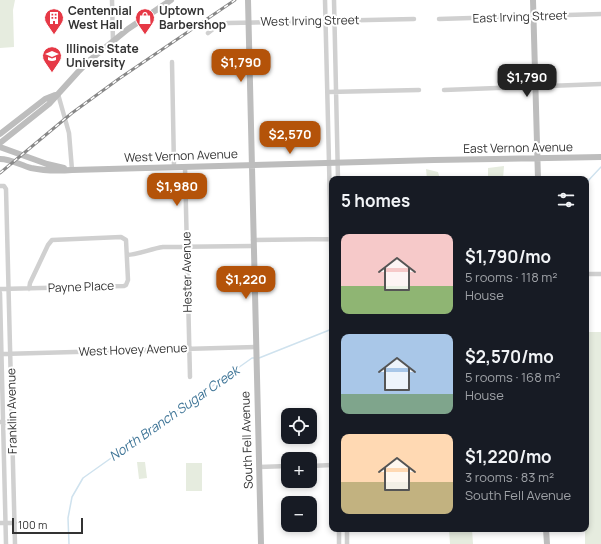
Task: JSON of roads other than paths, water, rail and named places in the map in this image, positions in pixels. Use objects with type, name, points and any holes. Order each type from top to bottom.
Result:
[{"type":"main road","points":[[0,143],[49,104],[78,72],[113,41],[171,0]]},
{"type":"main road","name":"South Fell Avenue","points":[[248,0],[261,544]]},
{"type":"main road","points":[[533,0],[538,176]]},
{"type":"main road","points":[[0,134],[45,99],[58,94]]},
{"type":"main road","points":[[11,134],[8,143],[13,151]]},
{"type":"main road","name":"West Vernon Avenue","points":[[0,147],[47,164],[72,170]]},
{"type":"main road","name":"East Vernon Avenue","points":[[434,160],[601,157]]},
{"type":"main road","name":"West Vernon Avenue","points":[[0,159],[7,159],[30,167],[55,172],[72,170],[434,160]]},
{"type":"main road","points":[[546,532],[547,544]]},
{"type":"street","points":[[112,0],[113,41]]},
{"type":"street","points":[[325,0],[330,176]]},
{"type":"street","points":[[334,0],[338,176]]},
{"type":"street","name":"East Irving Street","points":[[439,19],[601,14]]},
{"type":"street","name":"West Irving Street","points":[[208,33],[223,24],[248,22],[414,19]]},
{"type":"street","points":[[172,62],[174,167]]},
{"type":"street","points":[[444,90],[601,84]]},
{"type":"street","points":[[328,92],[419,90]]},
{"type":"street","points":[[58,94],[69,133],[72,170]]},
{"type":"street","name":"Hester Avenue","points":[[184,167],[190,377]]},
{"type":"street","name":"Franklin Avenue","points":[[0,186],[4,186],[6,189],[15,544]]},
{"type":"street","name":"Payne Place","points":[[0,289],[29,289],[126,285],[128,280],[126,240],[124,238],[52,240],[48,245],[30,283],[29,289]]},
{"type":"street","points":[[127,255],[139,254],[155,248],[329,239]]},
{"type":"street","points":[[589,274],[601,274]]},
{"type":"street","name":"Franklin Avenue","points":[[0,293],[6,544]]},
{"type":"street","points":[[0,324],[9,324]]},
{"type":"street","name":"West Hovey Avenue","points":[[2,354],[189,348],[256,350]]},
{"type":"street","points":[[2,422],[12,423]]},
{"type":"street","points":[[259,467],[281,466]]},
{"type":"street","points":[[317,466],[329,466]]},
{"type":"street","points":[[0,523],[14,523]]},
{"type":"street","points":[[339,532],[339,544]]},
{"type":"street","points":[[347,532],[347,544]]},
{"type":"waterway","name":"North Branch Sugar Creek","points":[[589,180],[601,167]]},
{"type":"waterway","name":"North Branch Sugar Creek","points":[[259,358],[329,330]]},
{"type":"waterway","name":"North Branch Sugar Creek","points":[[69,544],[68,518],[72,497],[83,478],[252,358],[256,358]]},
{"type":"railway","points":[[0,173],[72,113],[120,78],[235,0]]},
{"type":"place","name":"Centennial West Hall","points":[[54,35]]},
{"type":"place","name":"Uptown Barbershop","points":[[145,35]]},
{"type":"place","name":"Illinois State University","points":[[52,73]]}]
